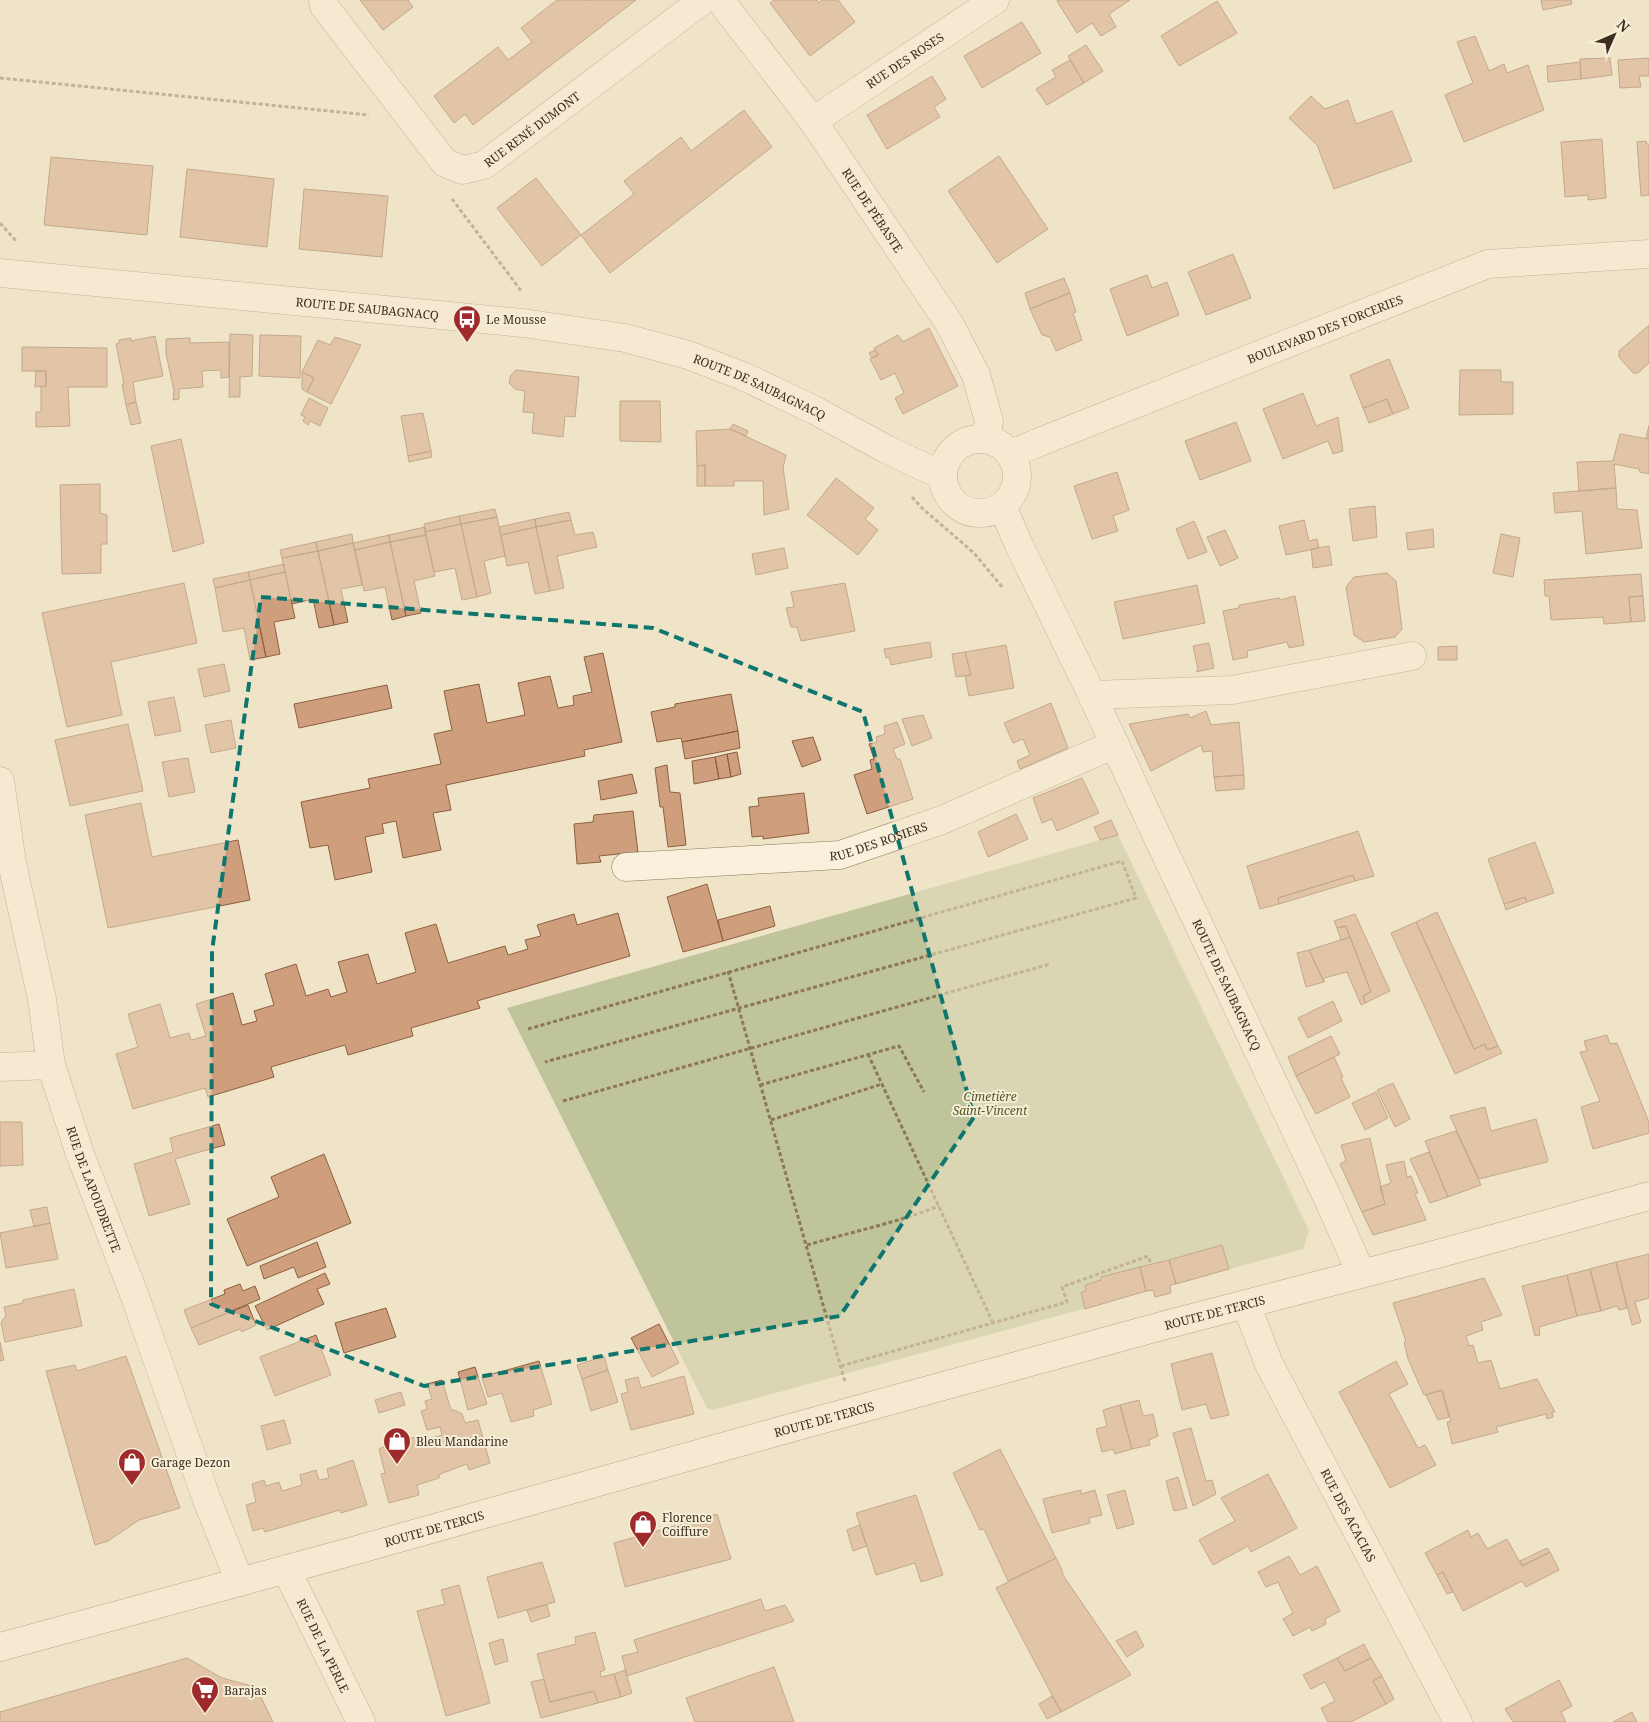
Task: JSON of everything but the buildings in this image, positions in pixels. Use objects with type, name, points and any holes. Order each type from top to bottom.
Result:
[{"type":"street","name":"RUE RENÉ DUMONT","points":[[323,0],[324,6],[445,162],[463,170],[484,165],[703,0]]},
{"type":"street","name":"RUE DE PÉBASTE","points":[[720,0],[813,121],[949,324],[976,375],[989,421],[986,439]]},
{"type":"street","name":"RUE DES ROSES","points":[[813,121],[995,0]]},
{"type":"street","name":"BOULEVARD DES FORCERIES","points":[[1011,454],[1488,264],[1649,254]]},
{"type":"street","name":"ROUTE DE SAUBAGNACQ","points":[[0,273],[523,323],[625,338],[688,355],[745,377],[943,476]]},
{"type":"street","points":[[981,438],[994,440],[1011,454],[1018,471],[1017,484],[1012,497],[1002,506],[991,512],[978,513],[966,510],[955,504],[943,483],[943,469],[948,456],[956,446],[968,440],[981,438]]},
{"type":"street","name":"ROUTE DE SAUBAGNACQ","points":[[1002,506],[1329,1201],[1361,1274]]},
{"type":"street","points":[[1092,695],[1232,690],[1412,656]]},
{"type":"street","name":"RUE DES ROSIERS","points":[[626,867],[840,855],[942,820],[1115,744]]},
{"type":"street","name":"RUE DE LAPOUDRETTE","points":[[0,781],[12,863],[42,999],[51,1064],[80,1154],[134,1294],[207,1500],[240,1582]]},
{"type":"street","points":[[0,1067],[51,1064]]},
{"type":"street","name":"ROUTE DE TERCIS","points":[[0,1647],[854,1411],[1649,1196]]},
{"type":"street","name":"RUE DES ACACIAS","points":[[1246,1304],[1269,1364],[1458,1722]]},
{"type":"street","name":"RUE DE LA PERLE","points":[[286,1569],[361,1722]]},
{"type":"path","points":[[0,78],[370,115]]},
{"type":"path","points":[[909,494],[923,510],[974,552],[1005,589]]},
{"type":"path","points":[[528,1028],[1122,862],[1136,898],[545,1062]]},
{"type":"path","points":[[563,1101],[1050,964]]},
{"type":"path","points":[[728,971],[854,1411]]},
{"type":"path","points":[[760,1085],[898,1046],[924,1092]]},
{"type":"path","points":[[868,1054],[993,1323]]},
{"type":"path","points":[[771,1120],[882,1084]]},
{"type":"path","points":[[807,1245],[896,1221],[939,1206]]},
{"type":"path","points":[[841,1366],[1067,1302],[1062,1287],[1148,1256],[1151,1264]]},
{"type":"highlighted area","points":[[261,597],[653,628],[863,712],[974,1117],[840,1316],[424,1386],[211,1304],[212,951]]},
{"type":"green space","name":"Cimetière Saint-Vincent","points":[[1118,835],[1305,1222],[1309,1231],[1303,1249],[713,1410],[707,1408],[507,1008]]},
{"type":"place","name":"Le Mousse","points":[[467,343]]},
{"type":"place","name":"Bleu Mandarine","points":[[397,1465]]},
{"type":"place","name":"Garage Dezon","points":[[132,1486]]},
{"type":"place","name":"Florence Coiffure","points":[[643,1548]]},
{"type":"place","name":"Barajas","points":[[205,1714]]}]
